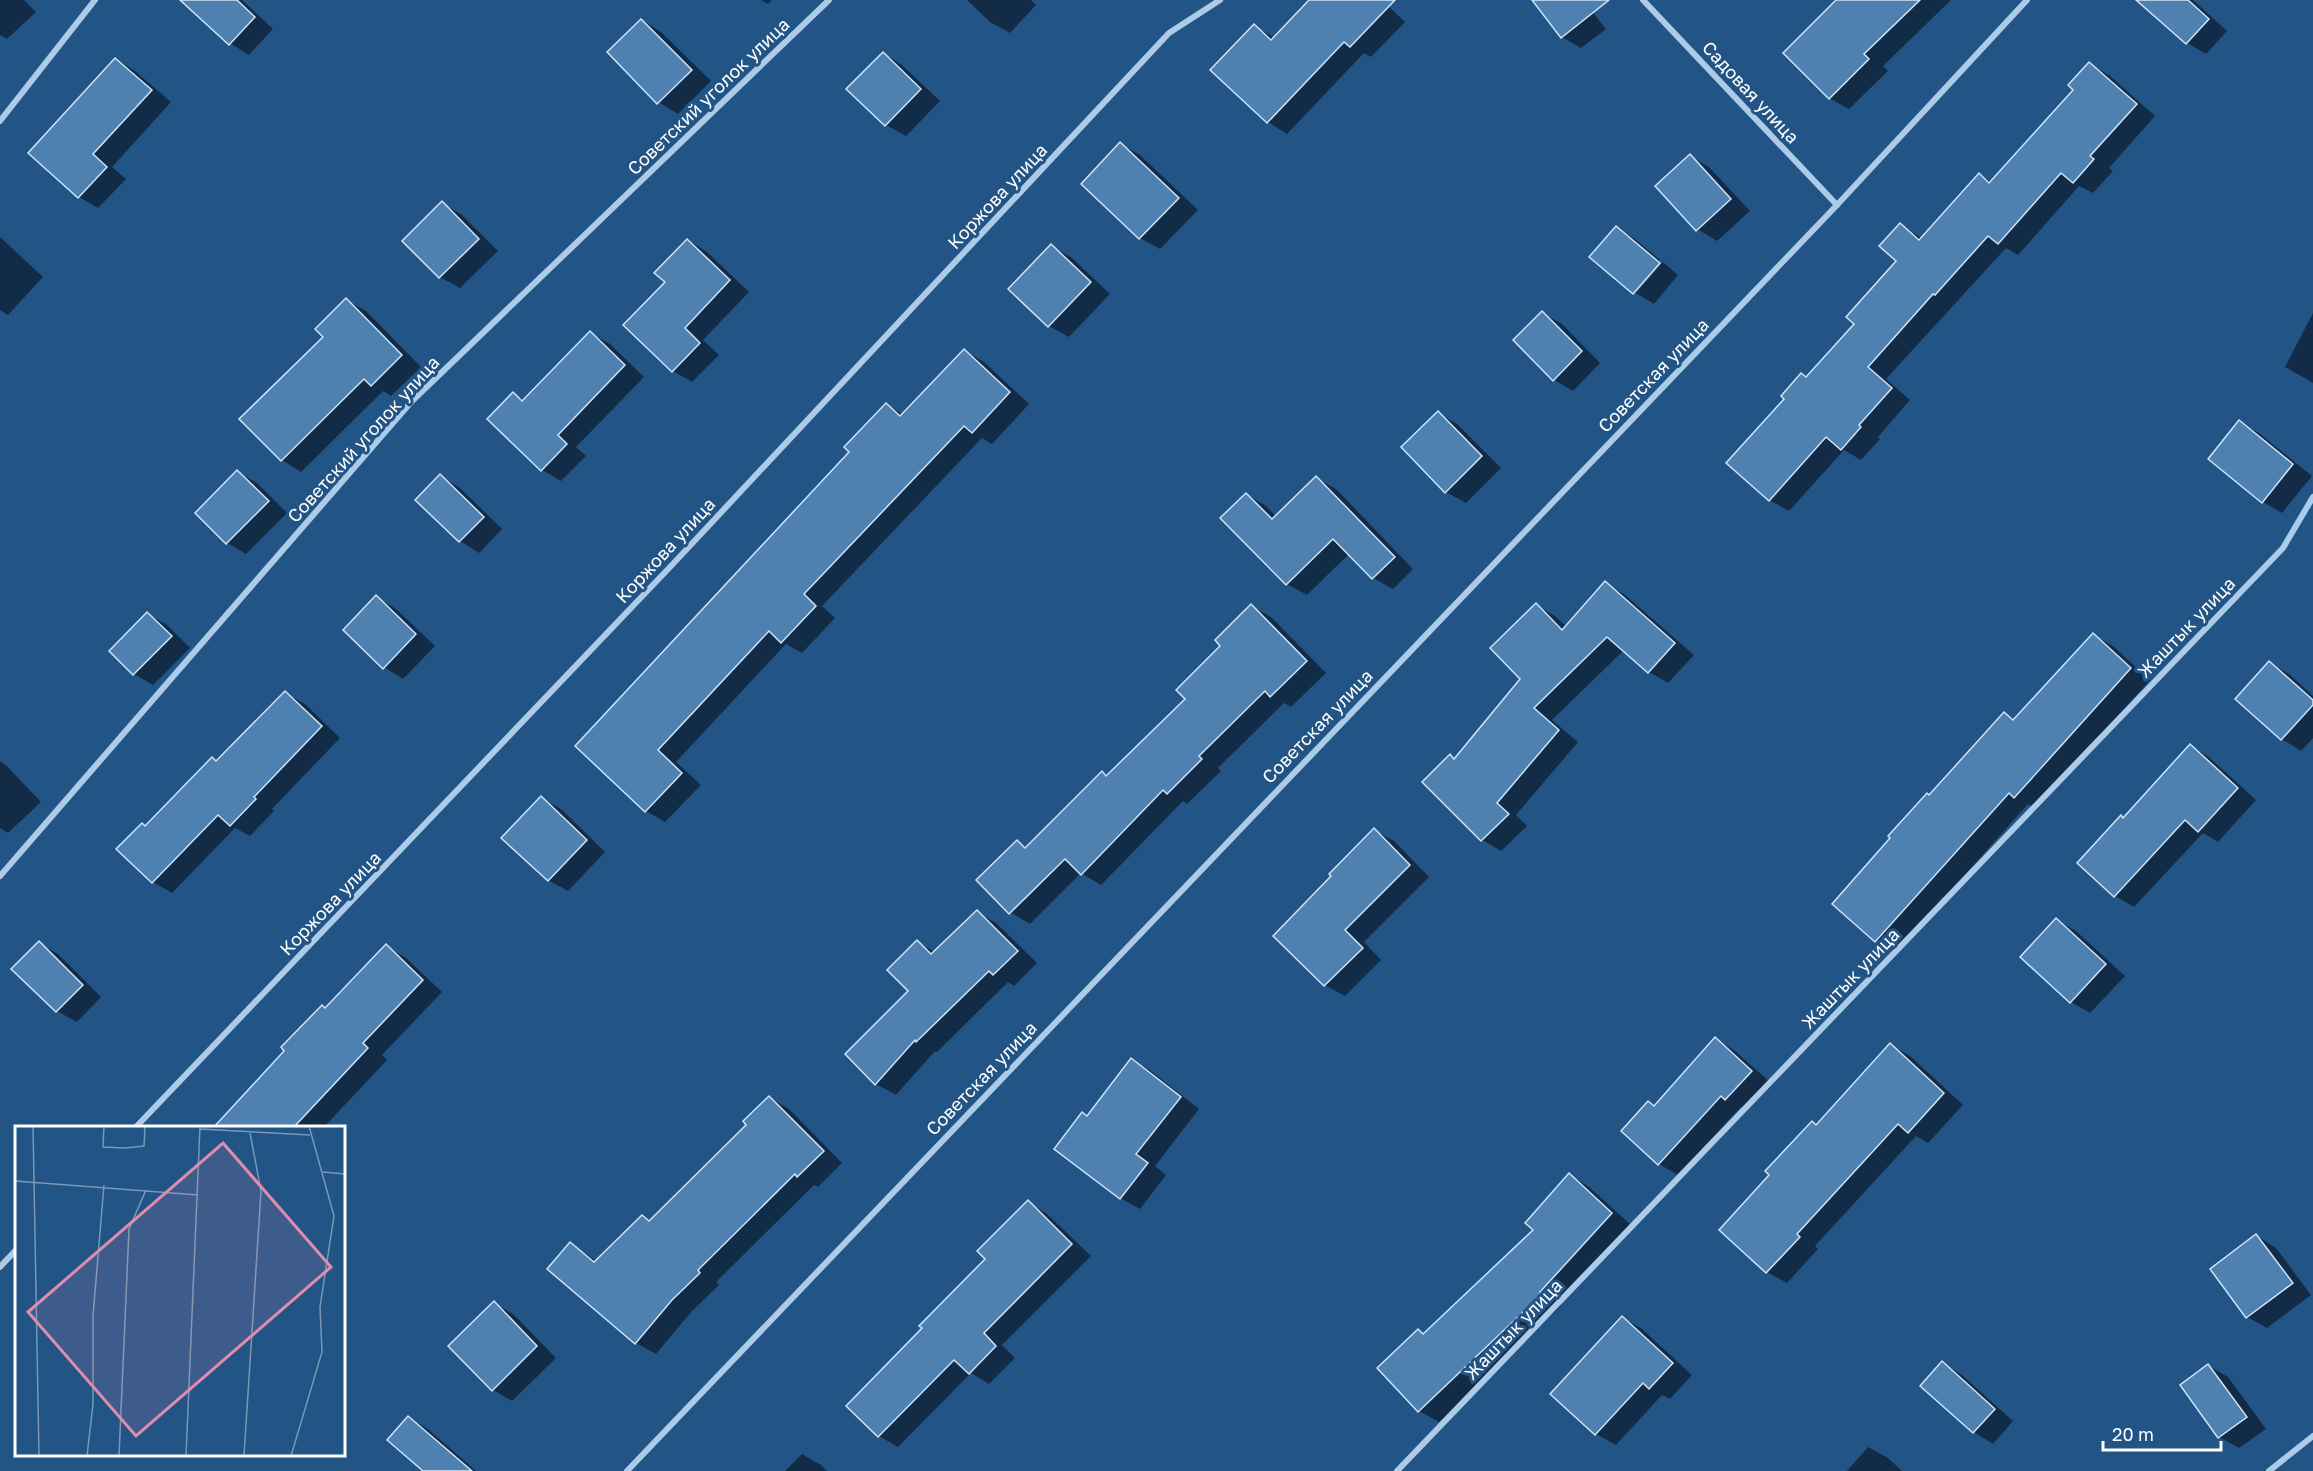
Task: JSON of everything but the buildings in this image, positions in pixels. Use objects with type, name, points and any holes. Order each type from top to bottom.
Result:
[{"type":"street","points":[[0,122],[95,0]]},
{"type":"street","name":"Советский уголок улица","points":[[0,876],[412,401],[829,0]]},
{"type":"street","name":"Коржова улица","points":[[137,1126],[671,566],[1169,33],[1220,0]]},
{"type":"street","name":"Садовая улица","points":[[1643,0],[1837,205]]},
{"type":"street","name":"Советская улица","points":[[627,1471],[1837,205],[2027,0]]},
{"type":"street","name":"Жаштык улица","points":[[1397,1471],[2283,548],[2313,497]]},
{"type":"street","points":[[0,1267],[15,1251]]},
{"type":"street","points":[[2268,1471],[2313,1436]]}]
